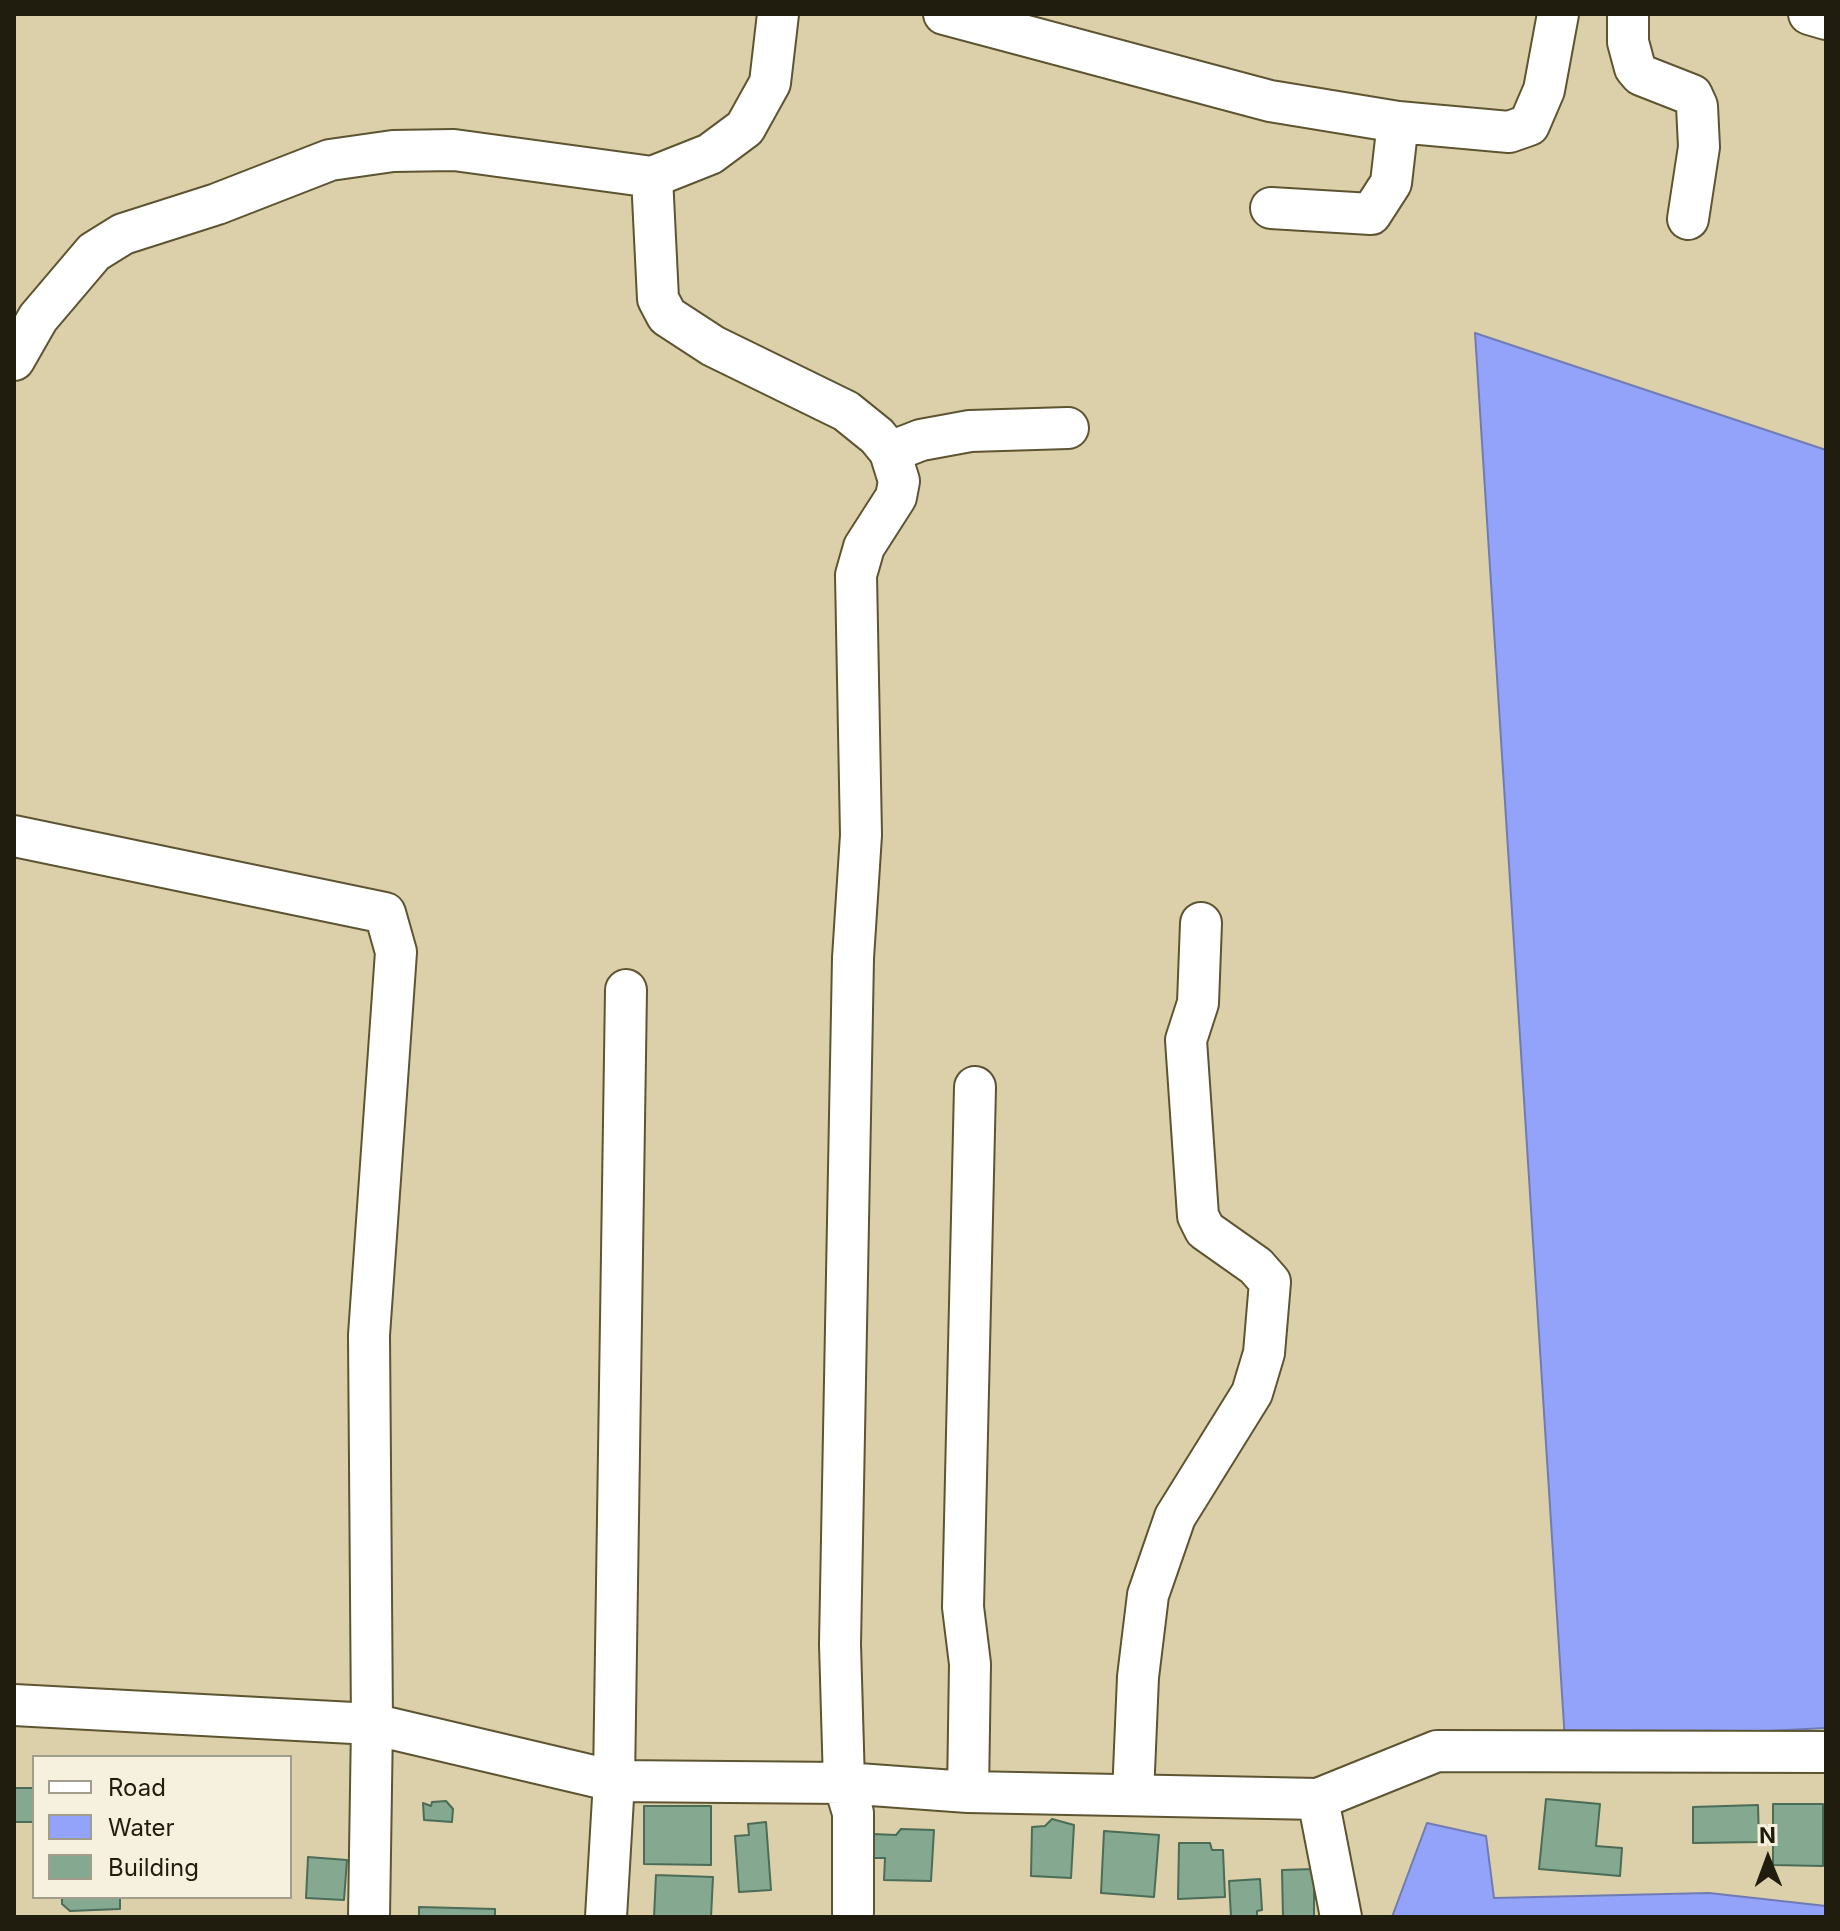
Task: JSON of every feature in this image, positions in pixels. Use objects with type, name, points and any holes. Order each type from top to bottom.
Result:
[{"type":"street","points":[[14,360],[38,318],[94,252],[123,234],[217,204],[330,160],[393,151],[454,150],[652,177],[710,154],[745,128],[770,83],[778,14]]},
{"type":"street","points":[[944,14],[1270,101],[1398,122],[1509,132],[1529,125],[1544,90],[1558,14]]},
{"type":"street","points":[[1628,14],[1628,42],[1635,68],[1641,75],[1692,95],[1697,106],[1699,147],[1688,219]]},
{"type":"street","points":[[1809,14],[1826,19]]},
{"type":"street","points":[[1271,208],[1371,214],[1391,183],[1398,122]]},
{"type":"street","points":[[652,177],[658,299],[667,316],[713,346],[846,411],[877,436],[890,452],[899,481],[896,497],[864,547],[856,575],[861,835],[853,958],[840,1628],[844,1783],[853,1813],[853,1913]]},
{"type":"street","points":[[890,452],[921,440],[970,431],[1068,428]]},
{"type":"street","points":[[14,836],[385,913],[396,952],[369,1335],[372,1724],[369,1917]]},
{"type":"street","points":[[1133,1795],[1138,1677],[1148,1595],[1175,1517],[1252,1393],[1264,1353],[1270,1282],[1256,1266],[1205,1230],[1198,1216],[1186,1040],[1198,1003],[1201,923]]},
{"type":"street","points":[[606,1917],[614,1781],[626,990]]},
{"type":"street","points":[[968,1792],[970,1664],[963,1607],[975,1087]]},
{"type":"street","points":[[14,1705],[372,1724],[614,1781],[844,1783],[968,1792],[1318,1799],[1437,1751],[1826,1752]]},
{"type":"street","points":[[1318,1799],[1338,1907]]},
{"type":"water","points":[[1475,333],[1826,450],[1826,1728],[1565,1741]]},
{"type":"water","points":[[1427,1823],[1486,1836],[1494,1898],[1709,1893],[1826,1906],[1826,1917],[1392,1917]]},
{"type":"building","points":[[14,1788],[32,1788],[32,1822],[14,1822]]},
{"type":"building","points":[[1546,1799],[1600,1804],[1596,1846],[1622,1848],[1620,1876],[1539,1869]]},
{"type":"building","points":[[446,1801],[453,1809],[452,1822],[424,1820],[423,1803],[431,1806],[432,1802]]},
{"type":"building","points":[[1773,1804],[1823,1804],[1823,1866],[1773,1865]]},
{"type":"building","points":[[1758,1805],[1759,1842],[1693,1843],[1693,1807]]},
{"type":"building","points":[[644,1806],[711,1806],[711,1865],[644,1864]]},
{"type":"building","points":[[1052,1819],[1074,1825],[1071,1878],[1031,1876],[1032,1827],[1045,1826]]},
{"type":"building","points":[[766,1822],[771,1890],[739,1892],[735,1836],[749,1835],[748,1824]]},
{"type":"building","points":[[901,1829],[934,1830],[931,1881],[884,1880],[885,1858],[872,1858],[873,1834],[896,1835]]},
{"type":"building","points":[[1104,1831],[1159,1835],[1154,1897],[1101,1893]]},
{"type":"building","points":[[1179,1843],[1210,1843],[1212,1850],[1223,1850],[1225,1897],[1178,1899]]},
{"type":"building","points":[[308,1857],[347,1860],[344,1900],[306,1898]]},
{"type":"building","points":[[1314,1869],[1314,1917],[1283,1917],[1282,1870]]},
{"type":"building","points":[[656,1875],[713,1877],[711,1917],[654,1917]]},
{"type":"building","points":[[1260,1879],[1262,1910],[1257,1911],[1257,1917],[1231,1917],[1229,1881]]},
{"type":"building","points":[[62,1899],[120,1899],[120,1909],[70,1911],[62,1904]]},
{"type":"building","points":[[419,1907],[495,1909],[495,1917],[419,1917]]}]
